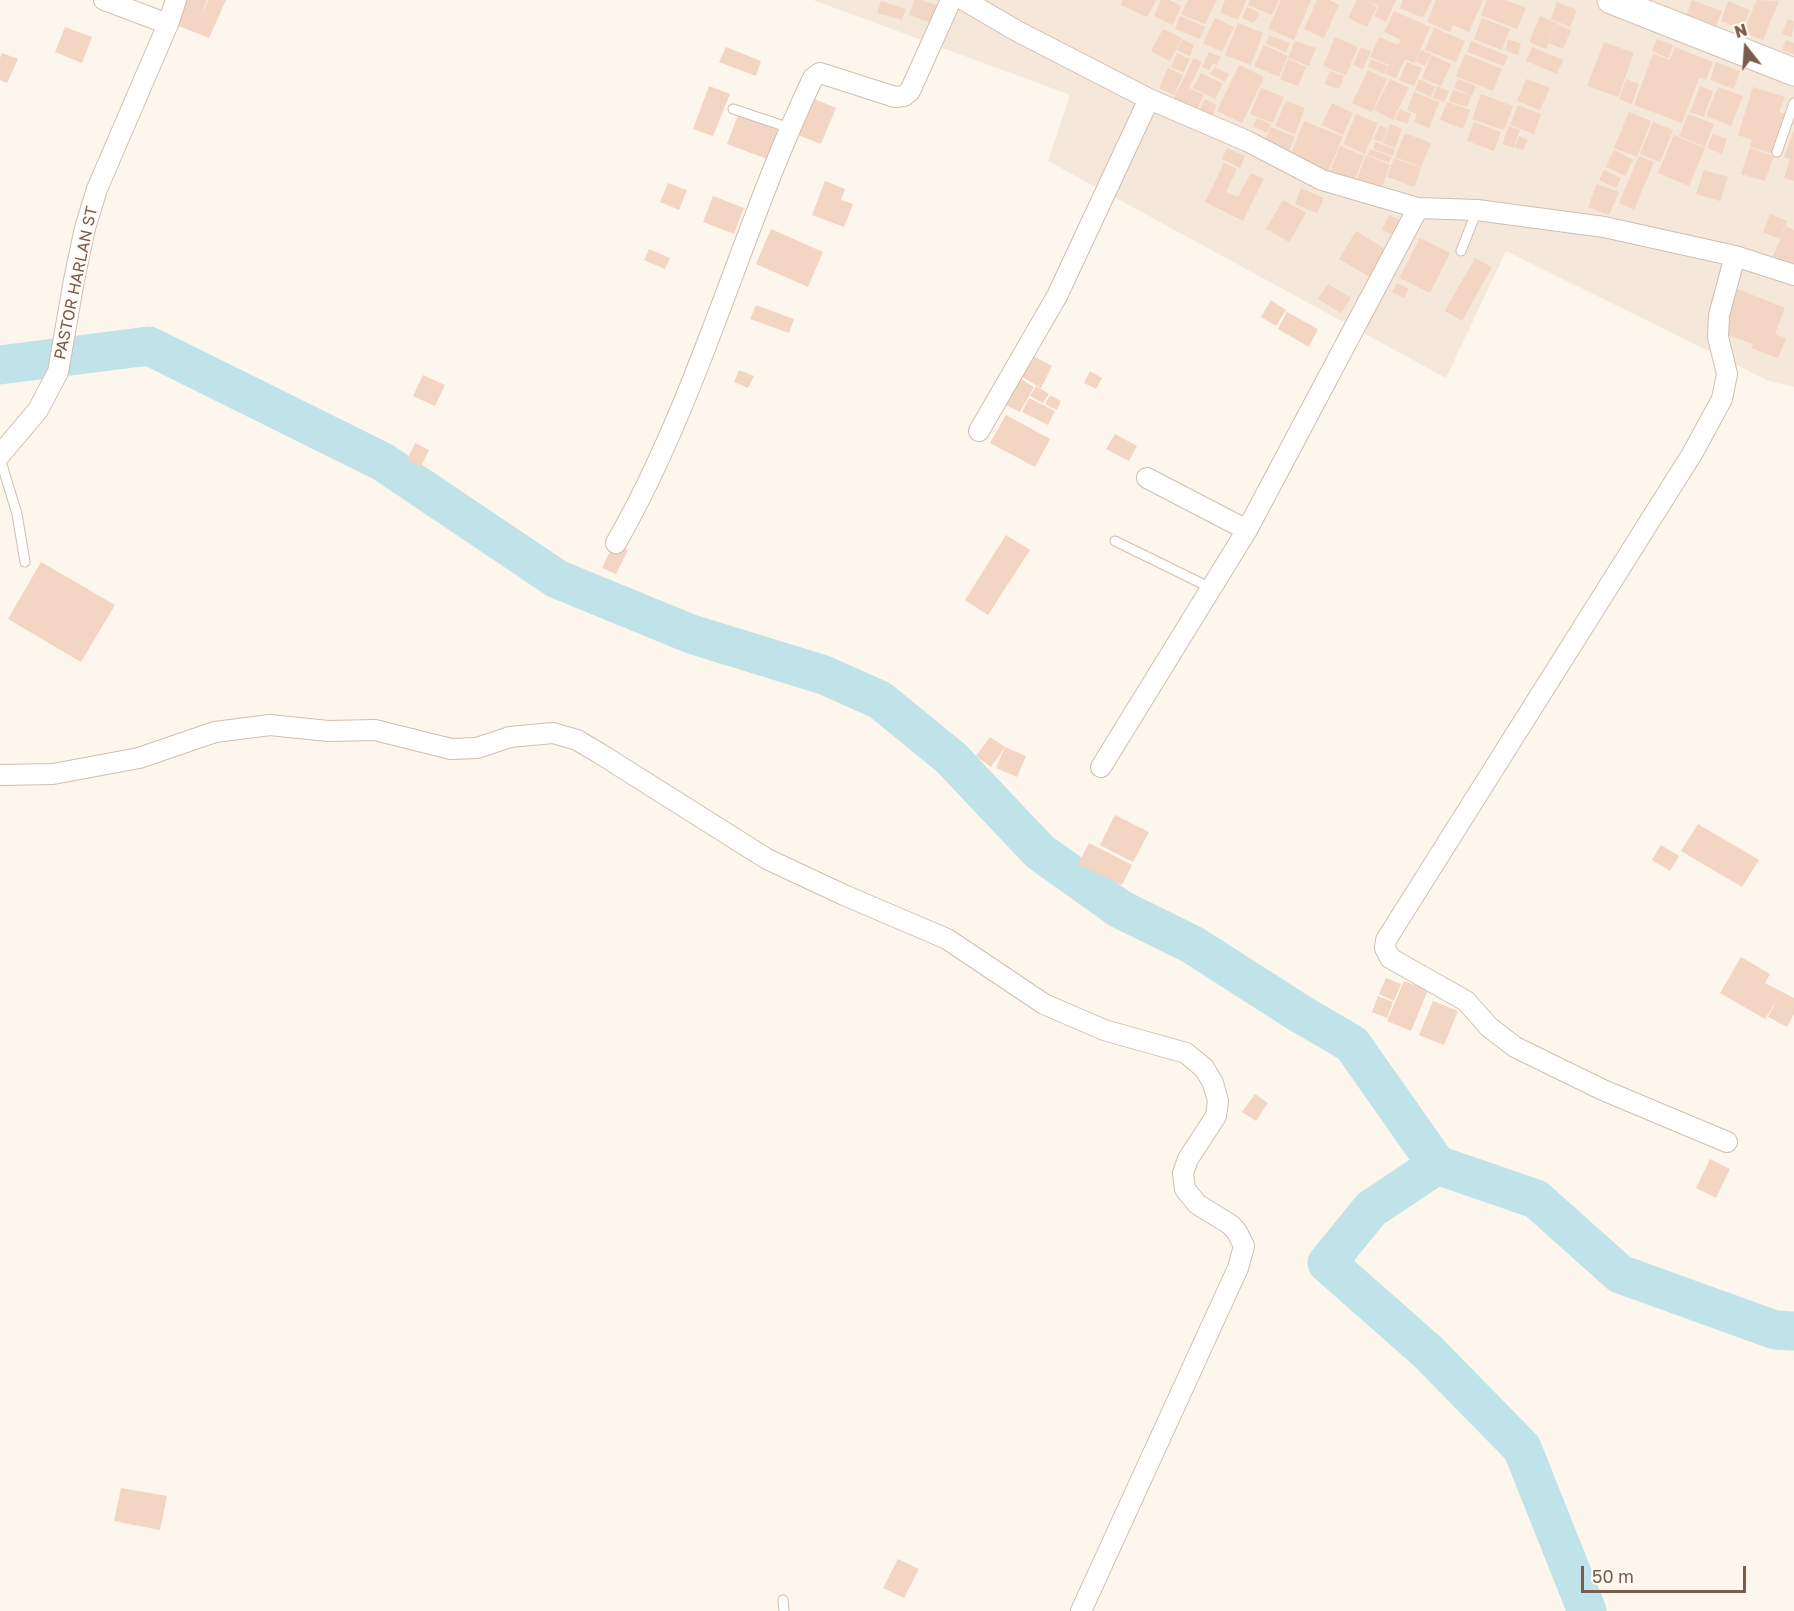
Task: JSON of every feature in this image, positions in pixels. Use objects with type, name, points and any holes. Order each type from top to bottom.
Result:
[{"type":"street","points":[[104,0],[168,24]]},
{"type":"street","name":"PASTOR HARLAN ST","points":[[0,457],[38,410],[58,372],[85,228],[97,189],[168,24],[176,0]]},
{"type":"street","points":[[616,543],[639,500],[684,399],[790,128],[813,78],[820,73],[895,97],[904,96],[910,92],[951,0]]},
{"type":"street","points":[[964,0],[1017,31],[1149,99],[1246,141],[1322,180],[1418,208],[1477,210],[1604,227],[1735,256],[1794,275]]},
{"type":"street","points":[[1611,0],[1794,72]]},
{"type":"street","points":[[979,431],[1025,350],[1039,331],[1057,296],[1149,99]]},
{"type":"street","points":[[1101,767],[1247,530],[1418,208]]},
{"type":"street","points":[[1726,1142],[1603,1090],[1515,1047],[1489,1027],[1466,1001],[1390,958],[1385,948],[1386,940],[1692,454],[1717,409],[1728,374],[1718,337],[1719,315],[1735,256]]},
{"type":"street","points":[[1147,478],[1247,530]]},
{"type":"street","points":[[0,775],[53,774],[75,770],[139,758],[215,732],[270,725],[328,731],[375,730],[452,749],[477,747],[510,737],[553,733],[577,740],[767,859],[947,939],[1044,1004],[1104,1030],[1186,1053],[1204,1068],[1213,1083],[1218,1101],[1216,1116],[1188,1159],[1183,1173],[1185,1189],[1197,1204],[1231,1225],[1244,1245],[1238,1268],[1081,1611]]},
{"type":"lane","points":[[1778,152],[1794,103]]},
{"type":"lane","points":[[733,109],[790,128]]},
{"type":"lane","points":[[1461,251],[1477,210]]},
{"type":"lane","points":[[0,457],[17,514],[25,562]]},
{"type":"lane","points":[[1115,540],[1211,588]]},
{"type":"lane","points":[[783,1600],[784,1611]]},
{"type":"shaded area","points":[[813,0],[1794,0],[1794,387],[1769,381],[1506,251],[1446,378],[1048,161],[1070,95]]},
{"type":"building","points":[[185,0],[207,0],[201,18],[208,0],[226,0],[209,38],[176,25]]},
{"type":"building","points":[[914,0],[940,6],[934,24],[909,15]]},
{"type":"building","points":[[1123,0],[1156,0],[1147,17],[1121,5]]},
{"type":"building","points":[[1161,0],[1169,0],[1181,6],[1173,25],[1154,16]]},
{"type":"building","points":[[1188,0],[1217,0],[1205,24],[1181,14]]},
{"type":"building","points":[[1225,0],[1246,0],[1238,20],[1220,13]]},
{"type":"building","points":[[1250,0],[1279,0],[1272,15],[1248,5]]},
{"type":"building","points":[[1281,0],[1311,0],[1294,40],[1268,29]]},
{"type":"building","points":[[1317,0],[1329,0],[1339,5],[1324,38],[1304,29]]},
{"type":"building","points":[[1357,0],[1396,0],[1386,22],[1374,16],[1379,6],[1369,2],[1377,7],[1367,27],[1348,18]]},
{"type":"building","points":[[1403,0],[1432,0],[1423,18],[1400,8]]},
{"type":"building","points":[[1436,0],[1483,0],[1469,32],[1453,25],[1450,32],[1427,22]]},
{"type":"building","points":[[1487,0],[1505,0],[1526,8],[1517,29],[1481,15]]},
{"type":"building","points":[[1692,0],[1722,11],[1715,28],[1686,16]]},
{"type":"building","points":[[1757,0],[1779,1],[1763,40],[1743,32]]},
{"type":"building","points":[[881,1],[906,9],[902,20],[877,13]]},
{"type":"building","points":[[1728,1],[1750,10],[1742,29],[1721,21]]},
{"type":"building","points":[[1557,2],[1577,10],[1570,27],[1551,19]]},
{"type":"building","points":[[1247,7],[1260,13],[1254,23],[1242,18]]},
{"type":"building","points":[[1394,11],[1430,27],[1414,63],[1405,59],[1396,78],[1385,74],[1389,65],[1370,57],[1379,37],[1398,45],[1401,40],[1384,32]]},
{"type":"building","points":[[1180,16],[1205,27],[1200,39],[1175,29]]},
{"type":"building","points":[[1540,16],[1557,23],[1546,49],[1529,42]]},
{"type":"building","points":[[1215,18],[1234,27],[1222,52],[1203,43]]},
{"type":"building","points":[[1482,18],[1510,29],[1502,50],[1474,39]]},
{"type":"building","points":[[1788,19],[1794,21],[1792,37],[1782,34]]},
{"type":"building","points":[[1238,23],[1263,33],[1251,65],[1225,55]]},
{"type":"building","points":[[1557,24],[1571,30],[1563,49],[1549,43]]},
{"type":"building","points":[[65,27],[92,37],[82,63],[55,52]]},
{"type":"building","points":[[1434,28],[1465,41],[1456,62],[1425,50]]},
{"type":"building","points":[[1163,29],[1182,38],[1170,61],[1151,51]]},
{"type":"building","points":[[1269,35],[1290,43],[1286,52],[1266,44]]},
{"type":"building","points":[[1335,37],[1358,47],[1346,75],[1323,66]]},
{"type":"building","points":[[1182,39],[1194,45],[1190,56],[1177,50]]},
{"type":"building","points":[[1508,39],[1521,44],[1518,55],[1505,50]]},
{"type":"building","points":[[1657,39],[1673,45],[1668,58],[1652,51]]},
{"type":"building","points":[[1786,40],[1794,43],[1794,54],[1782,50]]},
{"type":"building","points":[[1295,41],[1316,48],[1309,66],[1288,58]]},
{"type":"building","points":[[1471,41],[1508,56],[1504,66],[1467,52]]},
{"type":"building","points":[[1604,42],[1634,53],[1618,97],[1587,86]]},
{"type":"building","points":[[1264,45],[1288,56],[1279,77],[1254,66]]},
{"type":"building","points":[[726,47],[761,61],[756,76],[719,62]]},
{"type":"building","points":[[1361,47],[1371,51],[1363,69],[1353,65]]},
{"type":"building","points":[[1532,47],[1563,60],[1557,74],[1526,61]]},
{"type":"building","points":[[1675,47],[1713,62],[1706,80],[1699,78],[1682,123],[1634,105],[1653,54],[1670,60]]},
{"type":"building","points":[[1421,50],[1431,54],[1425,66],[1415,61]]},
{"type":"building","points":[[1209,52],[1221,57],[1217,65],[1213,63],[1209,70],[1202,67]]},
{"type":"building","points":[[2,53],[18,59],[7,83],[0,80]]},
{"type":"building","points":[[1177,53],[1190,59],[1184,72],[1171,67]]},
{"type":"building","points":[[1465,54],[1502,69],[1493,91],[1456,76]]},
{"type":"building","points":[[1431,55],[1451,64],[1441,86],[1422,78]]},
{"type":"building","points":[[1194,58],[1202,62],[1189,88],[1204,95],[1196,110],[1173,99]]},
{"type":"building","points":[[1288,59],[1306,67],[1298,86],[1280,79]]},
{"type":"building","points":[[1371,59],[1388,66],[1384,74],[1368,67]]},
{"type":"building","points":[[1407,62],[1422,68],[1414,86],[1399,80]]},
{"type":"building","points":[[1716,62],[1740,71],[1734,89],[1710,80]]},
{"type":"building","points":[[1239,65],[1264,77],[1242,123],[1217,111]]},
{"type":"building","points":[[1215,67],[1229,74],[1225,82],[1210,74]]},
{"type":"building","points":[[1168,68],[1183,75],[1174,95],[1159,88]]},
{"type":"building","points":[[1368,70],[1387,79],[1372,112],[1352,103]]},
{"type":"building","points":[[1330,71],[1344,76],[1339,89],[1325,84]]},
{"type":"building","points":[[1201,73],[1223,84],[1215,99],[1193,88]]},
{"type":"building","points":[[1390,79],[1409,88],[1393,120],[1374,110]]},
{"type":"building","points":[[1419,79],[1435,87],[1431,97],[1415,90]]},
{"type":"building","points":[[1458,79],[1476,86],[1472,96],[1454,88]]},
{"type":"building","points":[[1526,79],[1550,88],[1540,110],[1517,101]]},
{"type":"building","points":[[1626,79],[1639,84],[1632,104],[1619,99]]},
{"type":"building","points":[[709,86],[730,94],[713,136],[693,129]]},
{"type":"building","points":[[1437,86],[1449,91],[1444,102],[1433,98]]},
{"type":"building","points":[[1700,86],[1713,91],[1704,117],[1690,112]]},
{"type":"building","points":[[1718,87],[1743,96],[1731,126],[1706,116]]},
{"type":"building","points":[[1753,87],[1785,97],[1779,112],[1786,114],[1774,154],[1750,147],[1752,140],[1738,135]]},
{"type":"building","points":[[1261,88],[1284,97],[1273,123],[1250,114]]},
{"type":"building","points":[[1453,90],[1471,96],[1467,107],[1449,101]]},
{"type":"building","points":[[1414,92],[1439,102],[1429,128],[1414,122],[1417,114],[1407,110]]},
{"type":"building","points":[[1481,94],[1513,106],[1504,130],[1472,119]]},
{"type":"building","points":[[812,98],[836,108],[821,144],[798,135]]},
{"type":"building","points":[[1205,99],[1217,105],[1212,116],[1200,110]]},
{"type":"building","points":[[1286,101],[1305,108],[1295,134],[1275,126]]},
{"type":"building","points":[[1447,102],[1470,110],[1463,129],[1440,120]]},
{"type":"building","points":[[1332,103],[1353,113],[1343,135],[1322,125]]},
{"type":"building","points":[[1518,105],[1541,114],[1534,134],[1510,125]]},
{"type":"building","points":[[1400,109],[1411,114],[1407,124],[1395,119]]},
{"type":"building","points":[[1629,112],[1651,121],[1637,157],[1614,148]]},
{"type":"building","points":[[1356,114],[1378,123],[1365,154],[1343,144]]},
{"type":"building","points":[[1688,114],[1714,124],[1705,147],[1679,136]]},
{"type":"building","points":[[738,115],[778,130],[767,159],[727,144]]},
{"type":"building","points":[[1257,118],[1271,124],[1267,133],[1253,126]]},
{"type":"building","points":[[1304,121],[1343,137],[1326,176],[1288,161]]},
{"type":"building","points":[[1474,122],[1501,132],[1494,151],[1467,141]]},
{"type":"building","points":[[1653,122],[1673,130],[1660,162],[1640,154]]},
{"type":"building","points":[[1390,124],[1402,129],[1395,148],[1383,143]]},
{"type":"building","points":[[1380,125],[1388,129],[1382,142],[1373,139]]},
{"type":"building","points":[[1509,126],[1520,130],[1513,148],[1502,144]]},
{"type":"building","points":[[1271,127],[1295,137],[1287,155],[1263,145]]},
{"type":"building","points":[[1794,130],[1794,181],[1784,178],[1790,159],[1784,157]]},
{"type":"building","points":[[1405,133],[1431,143],[1421,167],[1395,157]]},
{"type":"building","points":[[1713,134],[1727,139],[1722,154],[1707,148]]},
{"type":"building","points":[[1674,135],[1705,148],[1689,186],[1658,173]]},
{"type":"building","points":[[1519,136],[1528,140],[1523,150],[1514,147]]},
{"type":"building","points":[[1375,142],[1395,149],[1393,156],[1373,149]]},
{"type":"building","points":[[1340,146],[1364,156],[1354,181],[1330,172]]},
{"type":"building","points":[[1227,148],[1245,156],[1240,168],[1222,159]]},
{"type":"building","points":[[1750,148],[1774,156],[1765,181],[1741,174]]},
{"type":"building","points":[[1370,149],[1392,157],[1389,163],[1368,155]]},
{"type":"building","points":[[1614,150],[1633,160],[1625,176],[1606,167]]},
{"type":"building","points":[[1366,155],[1390,165],[1381,190],[1356,181]]},
{"type":"building","points":[[1639,156],[1654,162],[1634,210],[1619,203]]},
{"type":"building","points":[[1394,158],[1421,168],[1414,187],[1387,177]]},
{"type":"building","points":[[1224,163],[1237,169],[1226,192],[1238,197],[1251,173],[1264,179],[1243,221],[1205,202]]},
{"type":"building","points":[[1604,170],[1621,178],[1616,188],[1599,180]]},
{"type":"building","points":[[1704,170],[1728,177],[1720,201],[1696,194]]},
{"type":"building","points":[[825,181],[845,189],[841,200],[853,204],[844,227],[812,215]]},
{"type":"building","points":[[668,183],[687,190],[679,210],[660,202]]},
{"type":"building","points":[[1597,184],[1619,192],[1609,215],[1588,207]]},
{"type":"building","points":[[1301,188],[1324,198],[1317,213],[1295,204]]},
{"type":"building","points":[[713,196],[744,208],[734,234],[703,222]]},
{"type":"building","points":[[1283,200],[1306,213],[1289,242],[1266,229]]},
{"type":"building","points":[[1770,214],[1787,221],[1780,239],[1763,232]]},
{"type":"building","points":[[1389,215],[1403,222],[1396,236],[1382,230]]},
{"type":"building","points":[[1786,226],[1794,230],[1794,265],[1773,256]]},
{"type":"building","points":[[771,229],[823,252],[808,287],[756,264]]},
{"type":"building","points":[[1356,231],[1392,253],[1375,280],[1339,259]]},
{"type":"building","points":[[1420,238],[1450,253],[1430,293],[1399,278]]},
{"type":"building","points":[[649,249],[670,258],[665,269],[644,260]]},
{"type":"building","points":[[1475,258],[1492,267],[1462,321],[1445,311]]},
{"type":"building","points":[[1397,283],[1409,289],[1404,298],[1392,292]]},
{"type":"building","points":[[1328,284],[1351,298],[1341,313],[1318,299]]},
{"type":"building","points":[[1738,289],[1785,308],[1775,334],[1786,338],[1778,358],[1751,348],[1753,344],[1722,333]]},
{"type":"building","points":[[1271,300],[1286,310],[1276,326],[1261,317]]},
{"type":"building","points":[[756,305],[794,319],[789,333],[750,319]]},
{"type":"building","points":[[1287,312],[1318,329],[1309,347],[1278,329]]},
{"type":"building","points":[[1033,356],[1052,366],[1041,388],[1022,377]]},
{"type":"building","points":[[739,370],[754,376],[748,388],[734,382]]},
{"type":"building","points":[[1090,371],[1102,378],[1096,389],[1084,383]]},
{"type":"building","points":[[423,375],[445,385],[435,406],[413,396]]},
{"type":"building","points":[[1021,379],[1034,387],[1020,412],[1006,405]]},
{"type":"building","points":[[1036,386],[1049,394],[1043,403],[1030,396]]},
{"type":"building","points":[[1050,395],[1061,401],[1057,410],[1045,404]]},
{"type":"building","points":[[1029,398],[1055,411],[1048,425],[1022,412]]},
{"type":"building","points":[[1006,415],[1050,439],[1035,467],[990,443]]},
{"type":"building","points":[[1115,434],[1137,446],[1129,461],[1106,449]]},
{"type":"building","points":[[415,443],[429,450],[421,467],[407,460]]},
{"type":"building","points":[[1006,535],[1030,550],[988,615],[965,600]]},
{"type":"building","points":[[614,543],[628,550],[616,574],[602,568]]},
{"type":"building","points":[[41,562],[115,605],[81,662],[8,619]]},
{"type":"building","points":[[990,737],[1005,747],[991,767],[976,756]]},
{"type":"building","points":[[1005,747],[1026,756],[1017,777],[996,768]]},
{"type":"building","points":[[1115,815],[1149,832],[1133,862],[1100,845]]},
{"type":"building","points":[[1698,824],[1759,860],[1742,887],[1681,851]]},
{"type":"building","points":[[1089,843],[1132,865],[1122,885],[1078,864]]},
{"type":"building","points":[[1661,845],[1679,856],[1670,871],[1652,860]]},
{"type":"building","points":[[1741,957],[1770,974],[1765,983],[1794,998],[1794,1014],[1787,1027],[1768,1017],[1776,1001],[1765,1019],[1720,993]]},
{"type":"building","points":[[1386,978],[1401,984],[1394,1001],[1379,994]]},
{"type":"building","points":[[1404,981],[1428,990],[1411,1031],[1387,1021]]},
{"type":"building","points":[[1378,996],[1393,1002],[1387,1018],[1372,1012]]},
{"type":"building","points":[[1433,1001],[1458,1011],[1444,1045],[1419,1035]]},
{"type":"building","points":[[1255,1094],[1268,1103],[1256,1121],[1242,1112]]},
{"type":"building","points":[[1710,1159],[1730,1169],[1716,1198],[1696,1188]]},
{"type":"building","points":[[121,1488],[167,1496],[160,1530],[114,1521]]},
{"type":"building","points":[[898,1559],[919,1569],[904,1598],[883,1588]]},
{"type":"waterway","points":[[0,365],[149,346],[383,462],[557,579],[691,634],[824,675],[880,700],[951,758],[1040,852],[1120,909],[1193,945],[1352,1044],[1437,1165]]},
{"type":"waterway","points":[[1587,1611],[1522,1448],[1428,1352],[1327,1263],[1371,1209],[1437,1165],[1536,1199],[1620,1274],[1775,1330],[1794,1331]]}]
